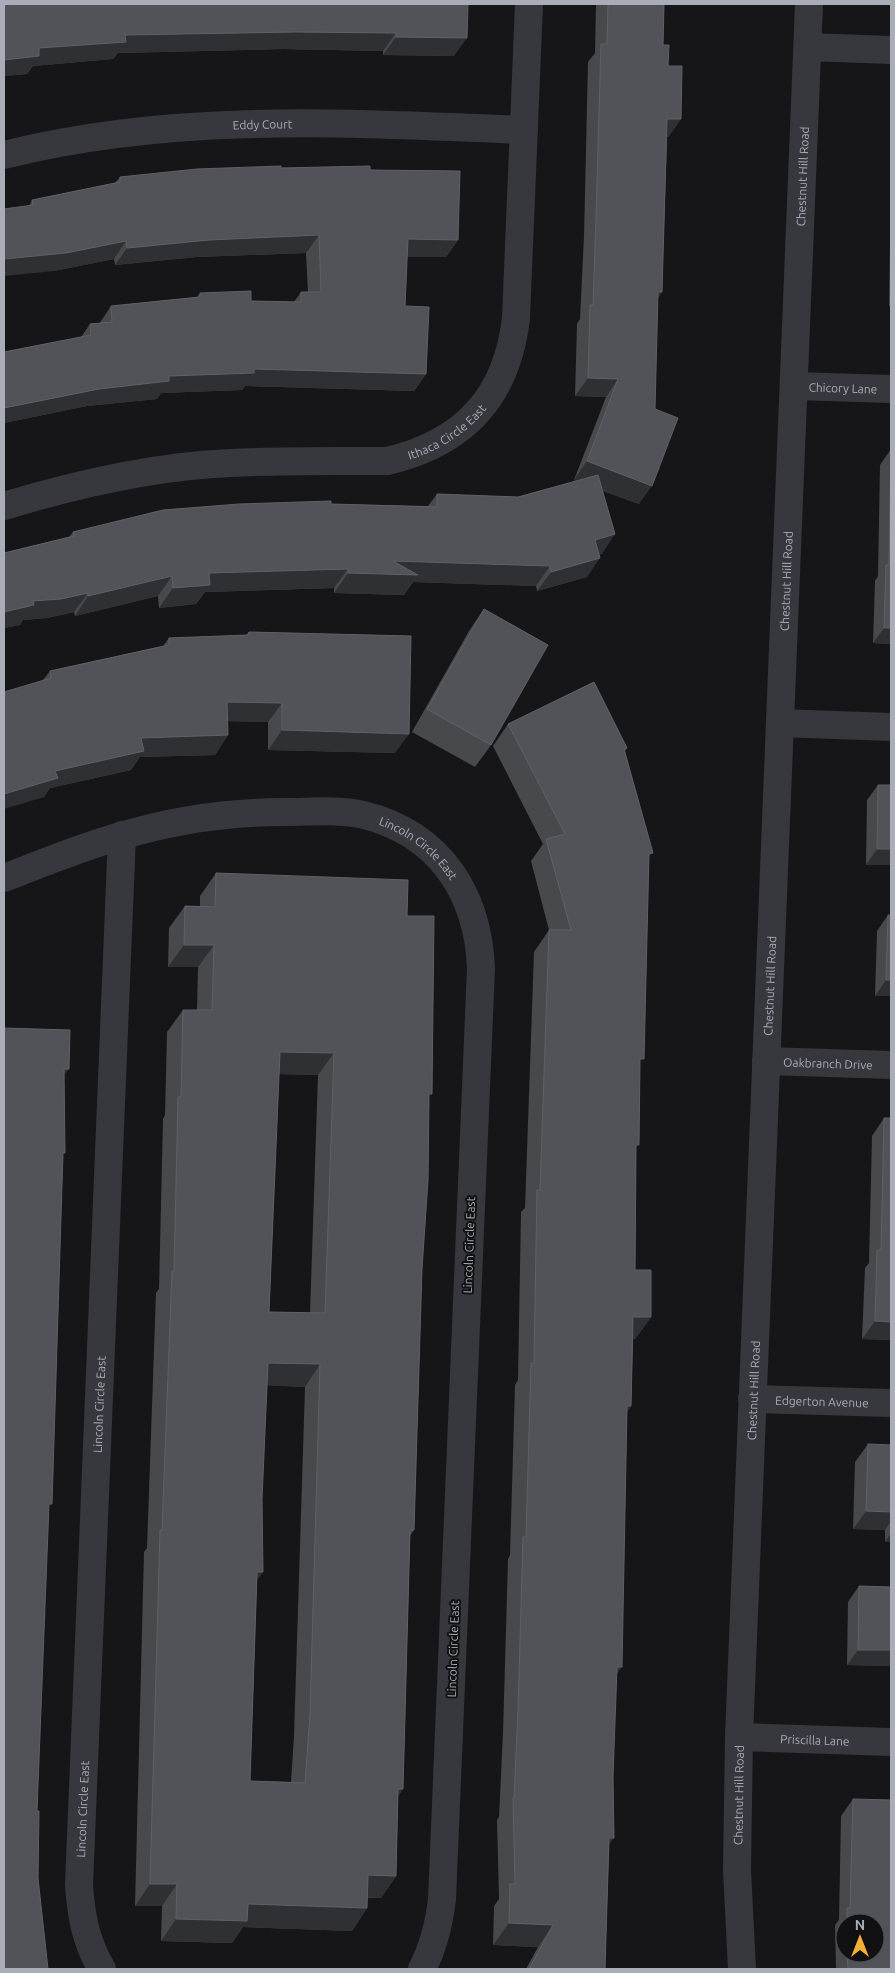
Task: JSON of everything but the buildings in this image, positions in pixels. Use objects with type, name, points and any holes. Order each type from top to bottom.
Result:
[{"type":"street","name":"Ithaca Circle East","points":[[4,506],[61,489],[162,470],[230,462],[387,461],[420,452],[458,431],[478,413],[506,370],[513,344],[529,4]]},
{"type":"street","name":"Chestnut Hill Road","points":[[742,1969],[737,1870],[739,1737],[809,4]]},
{"type":"street","points":[[808,47],[891,50]]},
{"type":"street","name":"Eddy Court","points":[[4,156],[121,134],[200,126],[305,122],[524,130]]},
{"type":"street","name":"Chicory Lane","points":[[794,386],[891,389]]},
{"type":"street","points":[[780,723],[891,727]]},
{"type":"street","name":"Lincoln Circle East","points":[[4,878],[122,835],[200,819],[255,812],[337,812],[364,815],[388,823],[411,835],[432,851],[450,870],[464,892],[474,916],[480,942],[481,968],[442,1900],[439,1926],[432,1951],[422,1969]]},
{"type":"street","name":"Lincoln Circle East","points":[[102,1969],[87,1936],[81,1910],[80,1884],[122,835]]},
{"type":"street","name":"Oakbranch Drive","points":[[766,1061],[891,1065]]},
{"type":"street","name":"Edgerton Avenue","points":[[752,1399],[891,1403]]},
{"type":"street","name":"Priscilla Lane","points":[[739,1737],[891,1742]]}]
